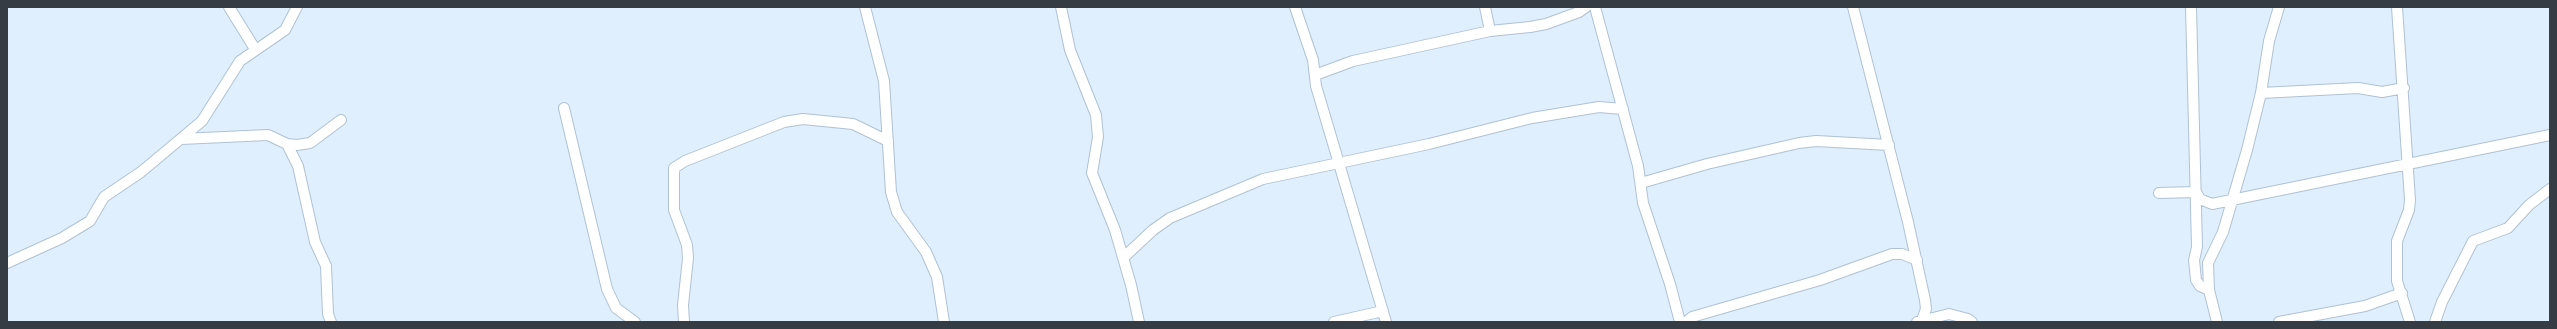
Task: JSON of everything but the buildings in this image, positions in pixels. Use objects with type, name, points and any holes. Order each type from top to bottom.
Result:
[{"type":"street","points":[[229,7],[255,49]]},
{"type":"street","points":[[7,263],[79,229],[90,221],[104,197],[141,172],[202,120],[240,61],[255,49],[285,30],[297,7]]},
{"type":"street","points":[[865,7],[884,81],[891,192],[897,212],[926,252],[937,277],[944,322]]},
{"type":"street","points":[[1061,7],[1070,50],[1096,115],[1098,137],[1092,173],[1123,258],[1139,322]]},
{"type":"street","points":[[1295,7],[1312,60],[1316,86],[1340,162],[1386,322]]},
{"type":"street","points":[[1485,7],[1490,31]]},
{"type":"street","points":[[1315,75],[1353,61],[1490,31],[1541,25],[1579,12],[1586,7]]},
{"type":"street","points":[[1595,7],[1623,109],[1641,183],[1643,203],[1670,284],[1680,322]]},
{"type":"street","points":[[1853,7],[1917,260],[1926,309],[1919,321]]},
{"type":"street","points":[[2191,7],[2196,192],[2196,280],[2200,286],[2209,290]]},
{"type":"street","points":[[2217,322],[2209,290],[2208,263],[2223,232],[2247,150],[2260,93],[2269,41],[2279,7]]},
{"type":"street","points":[[2397,7],[2404,88],[2409,210],[2397,241],[2397,281],[2410,322]]},
{"type":"street","points":[[2260,93],[2358,88],[2382,92],[2404,88]]},
{"type":"street","points":[[1123,258],[1153,230],[1170,218],[1263,179],[1532,118],[1599,107],[1623,109]]},
{"type":"street","points":[[564,108],[607,289],[616,308],[635,322]]},
{"type":"street","points":[[684,322],[683,305],[688,258],[687,245],[674,210],[674,168],[685,161],[784,122],[802,119],[853,124],[888,141]]},
{"type":"street","points":[[181,139],[268,135],[287,144],[310,143],[341,120]]},
{"type":"street","points":[[2196,192],[2200,199],[2212,204],[2231,201],[2407,163],[2550,135]]},
{"type":"street","points":[[1641,183],[1700,165],[1799,143],[1816,141],[1888,145]]},
{"type":"street","points":[[287,144],[298,166],[315,242],[326,266],[328,314],[331,322]]},
{"type":"street","points":[[2436,322],[2442,302],[2473,241],[2508,228],[2529,205],[2550,189]]},
{"type":"street","points":[[2159,193],[2196,192]]},
{"type":"street","points":[[1686,322],[1692,317],[1820,280],[1892,254],[1902,254],[1917,260]]},
{"type":"street","points":[[2279,322],[2365,306],[2402,293]]},
{"type":"street","points":[[1334,322],[1383,311]]},
{"type":"street","points":[[1919,321],[1949,314],[1968,319],[1972,322]]}]
